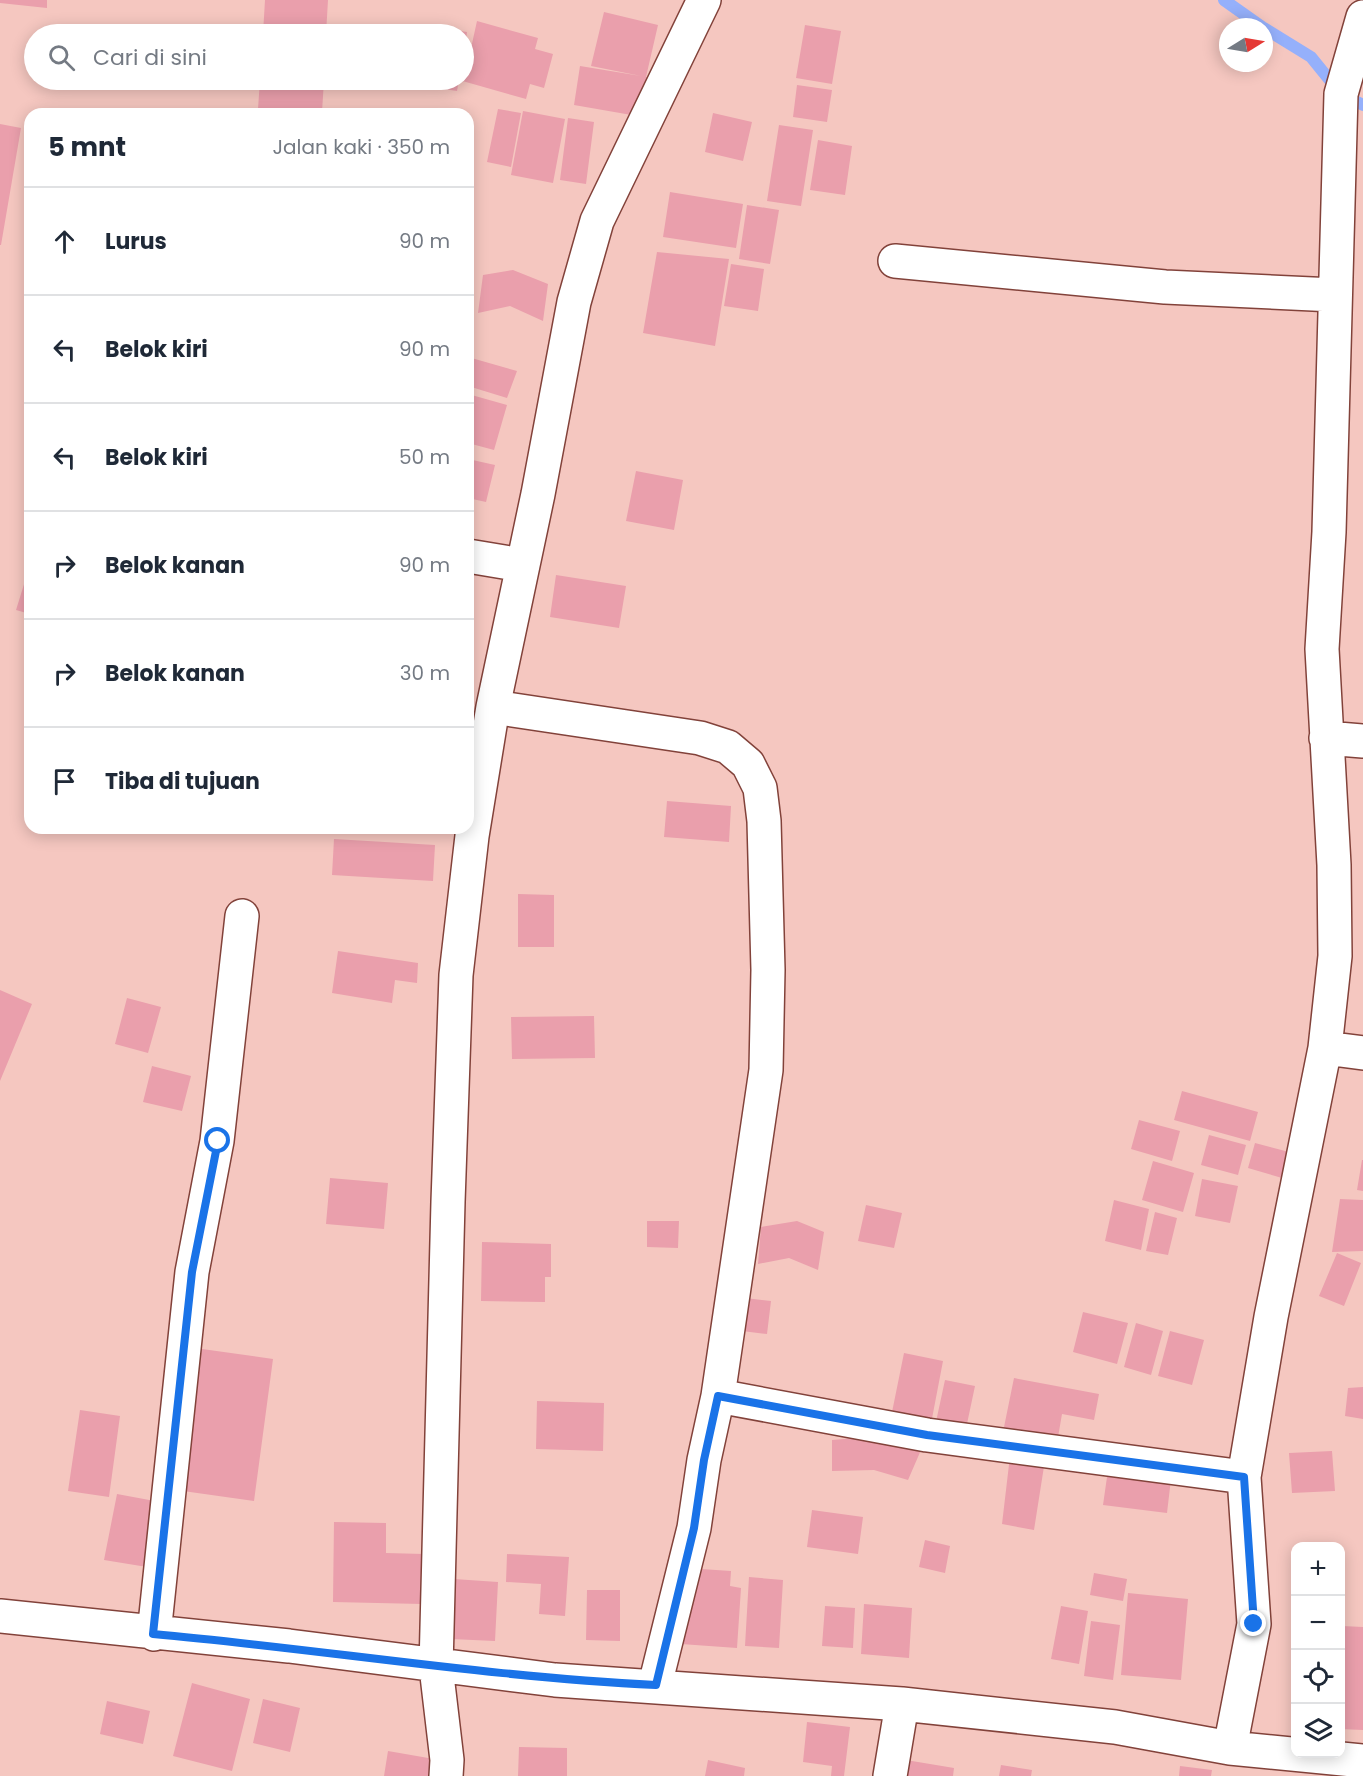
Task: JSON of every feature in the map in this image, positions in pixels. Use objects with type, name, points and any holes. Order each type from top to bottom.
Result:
[{"type":"street","points":[[474,823],[492,707],[574,302],[597,221],[704,0]]},
{"type":"street","points":[[1230,1749],[1254,1624],[1244,1477],[1270,1317],[1325,1048],[1335,956],[1334,865],[1322,649],[1329,532],[1341,94],[1363,16]]},
{"type":"street","points":[[895,261],[1165,287],[1334,296]]},
{"type":"street","points":[[474,557],[522,566]]},
{"type":"street","points":[[492,707],[700,738],[728,747],[748,764],[760,788],[764,821],[766,1070],[718,1396],[704,1460],[694,1528],[656,1685]]},
{"type":"street","points":[[1326,738],[1363,741]]},
{"type":"street","points":[[446,1776],[447,1760],[436,1667],[456,975],[472,834]]},
{"type":"street","points":[[153,1634],[192,1272],[218,1141],[242,916]]},
{"type":"street","points":[[1325,1048],[1363,1053]]},
{"type":"street","points":[[718,1396],[927,1435],[1244,1477]]},
{"type":"street","points":[[0,1616],[153,1634],[289,1646],[436,1667],[555,1680],[656,1685],[902,1704],[1115,1727],[1230,1749],[1363,1761]]},
{"type":"street","points":[[890,1776],[902,1704]]},
{"type":"building","points":[[0,0],[47,0],[47,8],[0,3]]},
{"type":"building","points":[[265,0],[328,0],[327,24],[264,24]]},
{"type":"building","points":[[604,12],[658,25],[646,77],[649,78],[643,117],[574,105],[580,66],[641,76],[591,66]]},
{"type":"building","points":[[477,21],[538,38],[535,49],[553,54],[544,88],[530,84],[526,99],[474,84],[474,35]]},
{"type":"building","points":[[805,25],[841,31],[832,84],[796,78]]},
{"type":"building","points":[[797,85],[832,90],[827,122],[793,117]]},
{"type":"building","points":[[259,90],[323,90],[322,108],[258,108]]},
{"type":"building","points":[[498,109],[521,113],[511,167],[487,162]]},
{"type":"building","points":[[523,111],[565,119],[553,183],[511,175]]},
{"type":"building","points":[[713,113],[752,122],[743,161],[705,152]]},
{"type":"building","points":[[568,118],[594,122],[586,184],[560,180]]},
{"type":"building","points":[[0,124],[21,128],[1,245],[0,245]]},
{"type":"building","points":[[779,125],[813,130],[801,206],[767,201]]},
{"type":"building","points":[[818,140],[852,146],[845,195],[810,190]]},
{"type":"building","points":[[670,192],[743,204],[736,248],[663,237]]},
{"type":"building","points":[[747,205],[779,210],[770,264],[739,259]]},
{"type":"building","points":[[657,252],[729,259],[715,346],[643,333]]},
{"type":"building","points":[[731,264],[764,269],[758,311],[724,306]]},
{"type":"building","points":[[513,270],[548,284],[543,321],[510,306],[478,313],[483,275]]},
{"type":"building","points":[[474,359],[517,371],[507,398],[474,388]]},
{"type":"building","points":[[474,396],[507,405],[494,450],[474,445]]},
{"type":"building","points":[[474,460],[495,465],[486,502],[474,499]]},
{"type":"building","points":[[636,471],[683,480],[674,530],[626,521]]},
{"type":"building","points":[[556,575],[626,586],[619,628],[550,617]]},
{"type":"building","points":[[24,584],[24,612],[16,610]]},
{"type":"building","points":[[667,801],[731,806],[729,842],[664,837]]},
{"type":"building","points":[[334,839],[435,845],[433,881],[332,875]]},
{"type":"building","points":[[518,894],[554,895],[554,947],[518,947]]},
{"type":"building","points":[[338,951],[418,963],[417,983],[395,980],[392,1003],[332,993]]},
{"type":"building","points":[[0,990],[32,1004],[0,1081]]},
{"type":"building","points":[[127,998],[161,1007],[148,1053],[115,1044]]},
{"type":"building","points":[[594,1016],[595,1058],[512,1059],[511,1017]]},
{"type":"building","points":[[152,1066],[191,1076],[182,1111],[143,1102]]},
{"type":"building","points":[[1182,1091],[1258,1112],[1250,1141],[1174,1120]]},
{"type":"building","points":[[1139,1120],[1180,1131],[1172,1161],[1131,1149]]},
{"type":"building","points":[[1209,1135],[1246,1145],[1238,1175],[1201,1165]]},
{"type":"building","points":[[1255,1143],[1289,1152],[1282,1178],[1248,1168]]},
{"type":"building","points":[[1363,1160],[1363,1191],[1357,1190]]},
{"type":"building","points":[[1153,1161],[1194,1173],[1183,1212],[1142,1200]]},
{"type":"building","points":[[330,1178],[388,1183],[384,1229],[326,1224]]},
{"type":"building","points":[[1202,1179],[1238,1186],[1230,1223],[1195,1216]]},
{"type":"building","points":[[1340,1199],[1363,1200],[1363,1251],[1332,1252]]},
{"type":"building","points":[[1114,1200],[1149,1209],[1141,1250],[1105,1241]]},
{"type":"building","points":[[866,1205],[902,1213],[894,1248],[858,1241]]},
{"type":"building","points":[[1155,1212],[1177,1218],[1168,1255],[1146,1251]]},
{"type":"building","points":[[647,1221],[679,1221],[678,1248],[647,1247]]},
{"type":"building","points":[[797,1221],[824,1232],[818,1270],[789,1258],[758,1264],[761,1227]]},
{"type":"building","points":[[482,1242],[551,1244],[551,1277],[545,1277],[545,1302],[481,1301]]},
{"type":"building","points":[[1337,1253],[1361,1263],[1344,1306],[1319,1296]]},
{"type":"building","points":[[745,1298],[771,1301],[767,1334],[742,1331]]},
{"type":"building","points":[[1083,1312],[1128,1323],[1117,1364],[1073,1352]]},
{"type":"building","points":[[1136,1323],[1163,1331],[1151,1375],[1124,1367]]},
{"type":"building","points":[[1170,1331],[1204,1340],[1192,1385],[1158,1376]]},
{"type":"building","points":[[195,1348],[273,1359],[254,1501],[176,1490]]},
{"type":"building","points":[[904,1353],[943,1361],[930,1429],[890,1422]]},
{"type":"building","points":[[1014,1378],[1099,1394],[1094,1420],[1062,1414],[1057,1443],[1003,1432]]},
{"type":"building","points":[[945,1380],[975,1386],[964,1438],[934,1431]]},
{"type":"building","points":[[1363,1387],[1363,1419],[1345,1416],[1348,1388]]},
{"type":"building","points":[[537,1401],[604,1403],[603,1451],[536,1449]]},
{"type":"building","points":[[80,1410],[120,1416],[109,1497],[68,1491]]},
{"type":"building","points":[[878,1436],[921,1450],[908,1480],[874,1470],[832,1471],[832,1440]]},
{"type":"building","points":[[1332,1451],[1335,1491],[1292,1493],[1289,1453]]},
{"type":"building","points":[[1010,1456],[1045,1460],[1034,1530],[1002,1524]]},
{"type":"building","points":[[1108,1470],[1171,1479],[1167,1513],[1103,1505]]},
{"type":"building","points":[[117,1494],[160,1502],[147,1567],[104,1560]]},
{"type":"building","points":[[812,1510],[863,1517],[858,1554],[807,1547]]},
{"type":"building","points":[[334,1522],[386,1523],[386,1553],[424,1554],[422,1604],[333,1602]]},
{"type":"building","points":[[925,1540],[950,1546],[945,1573],[919,1567]]},
{"type":"building","points":[[507,1554],[569,1557],[565,1616],[539,1614],[541,1584],[506,1582]]},
{"type":"building","points":[[686,1568],[731,1571],[730,1586],[741,1588],[737,1648],[681,1644]]},
{"type":"building","points":[[1094,1573],[1127,1579],[1123,1601],[1090,1595]]},
{"type":"building","points":[[749,1577],[783,1580],[779,1648],[745,1646]]},
{"type":"building","points":[[454,1579],[498,1582],[495,1641],[451,1639]]},
{"type":"building","points":[[587,1590],[620,1590],[620,1641],[586,1640]]},
{"type":"building","points":[[1128,1593],[1188,1599],[1181,1680],[1121,1675]]},
{"type":"building","points":[[864,1604],[912,1608],[909,1658],[861,1654]]},
{"type":"building","points":[[825,1606],[855,1608],[853,1648],[822,1646]]},
{"type":"building","points":[[1061,1606],[1088,1611],[1079,1664],[1051,1659]]},
{"type":"building","points":[[1091,1621],[1120,1625],[1113,1680],[1084,1676]]},
{"type":"building","points":[[1345,1626],[1363,1627],[1363,1730],[1345,1729]]},
{"type":"building","points":[[192,1683],[250,1699],[232,1771],[173,1756]]},
{"type":"building","points":[[263,1699],[300,1708],[290,1752],[253,1743]]},
{"type":"building","points":[[107,1701],[150,1711],[143,1744],[100,1734]]},
{"type":"building","points":[[807,1722],[850,1727],[844,1776],[831,1776],[832,1766],[803,1762]]},
{"type":"building","points":[[519,1747],[567,1748],[567,1776],[518,1776]]},
{"type":"building","points":[[388,1751],[434,1759],[431,1776],[384,1776]]},
{"type":"building","points":[[708,1760],[745,1768],[744,1776],[705,1776]]},
{"type":"building","points":[[906,1760],[954,1768],[953,1776],[904,1776]]},
{"type":"building","points":[[1001,1765],[1032,1770],[1031,1776],[999,1776]]},
{"type":"building","points":[[1180,1766],[1212,1770],[1211,1776],[1179,1776]]},
{"type":"waterway","points":[[1224,0],[1249,18]]},
{"type":"waterway","points":[[1273,34],[1311,57],[1341,94],[1363,105]]},
{"type":"route","points":[[218,1141],[192,1272],[153,1634],[289,1646],[436,1667],[555,1680],[656,1685],[694,1528],[704,1460],[718,1396],[927,1435],[1244,1477],[1254,1624]]}]
